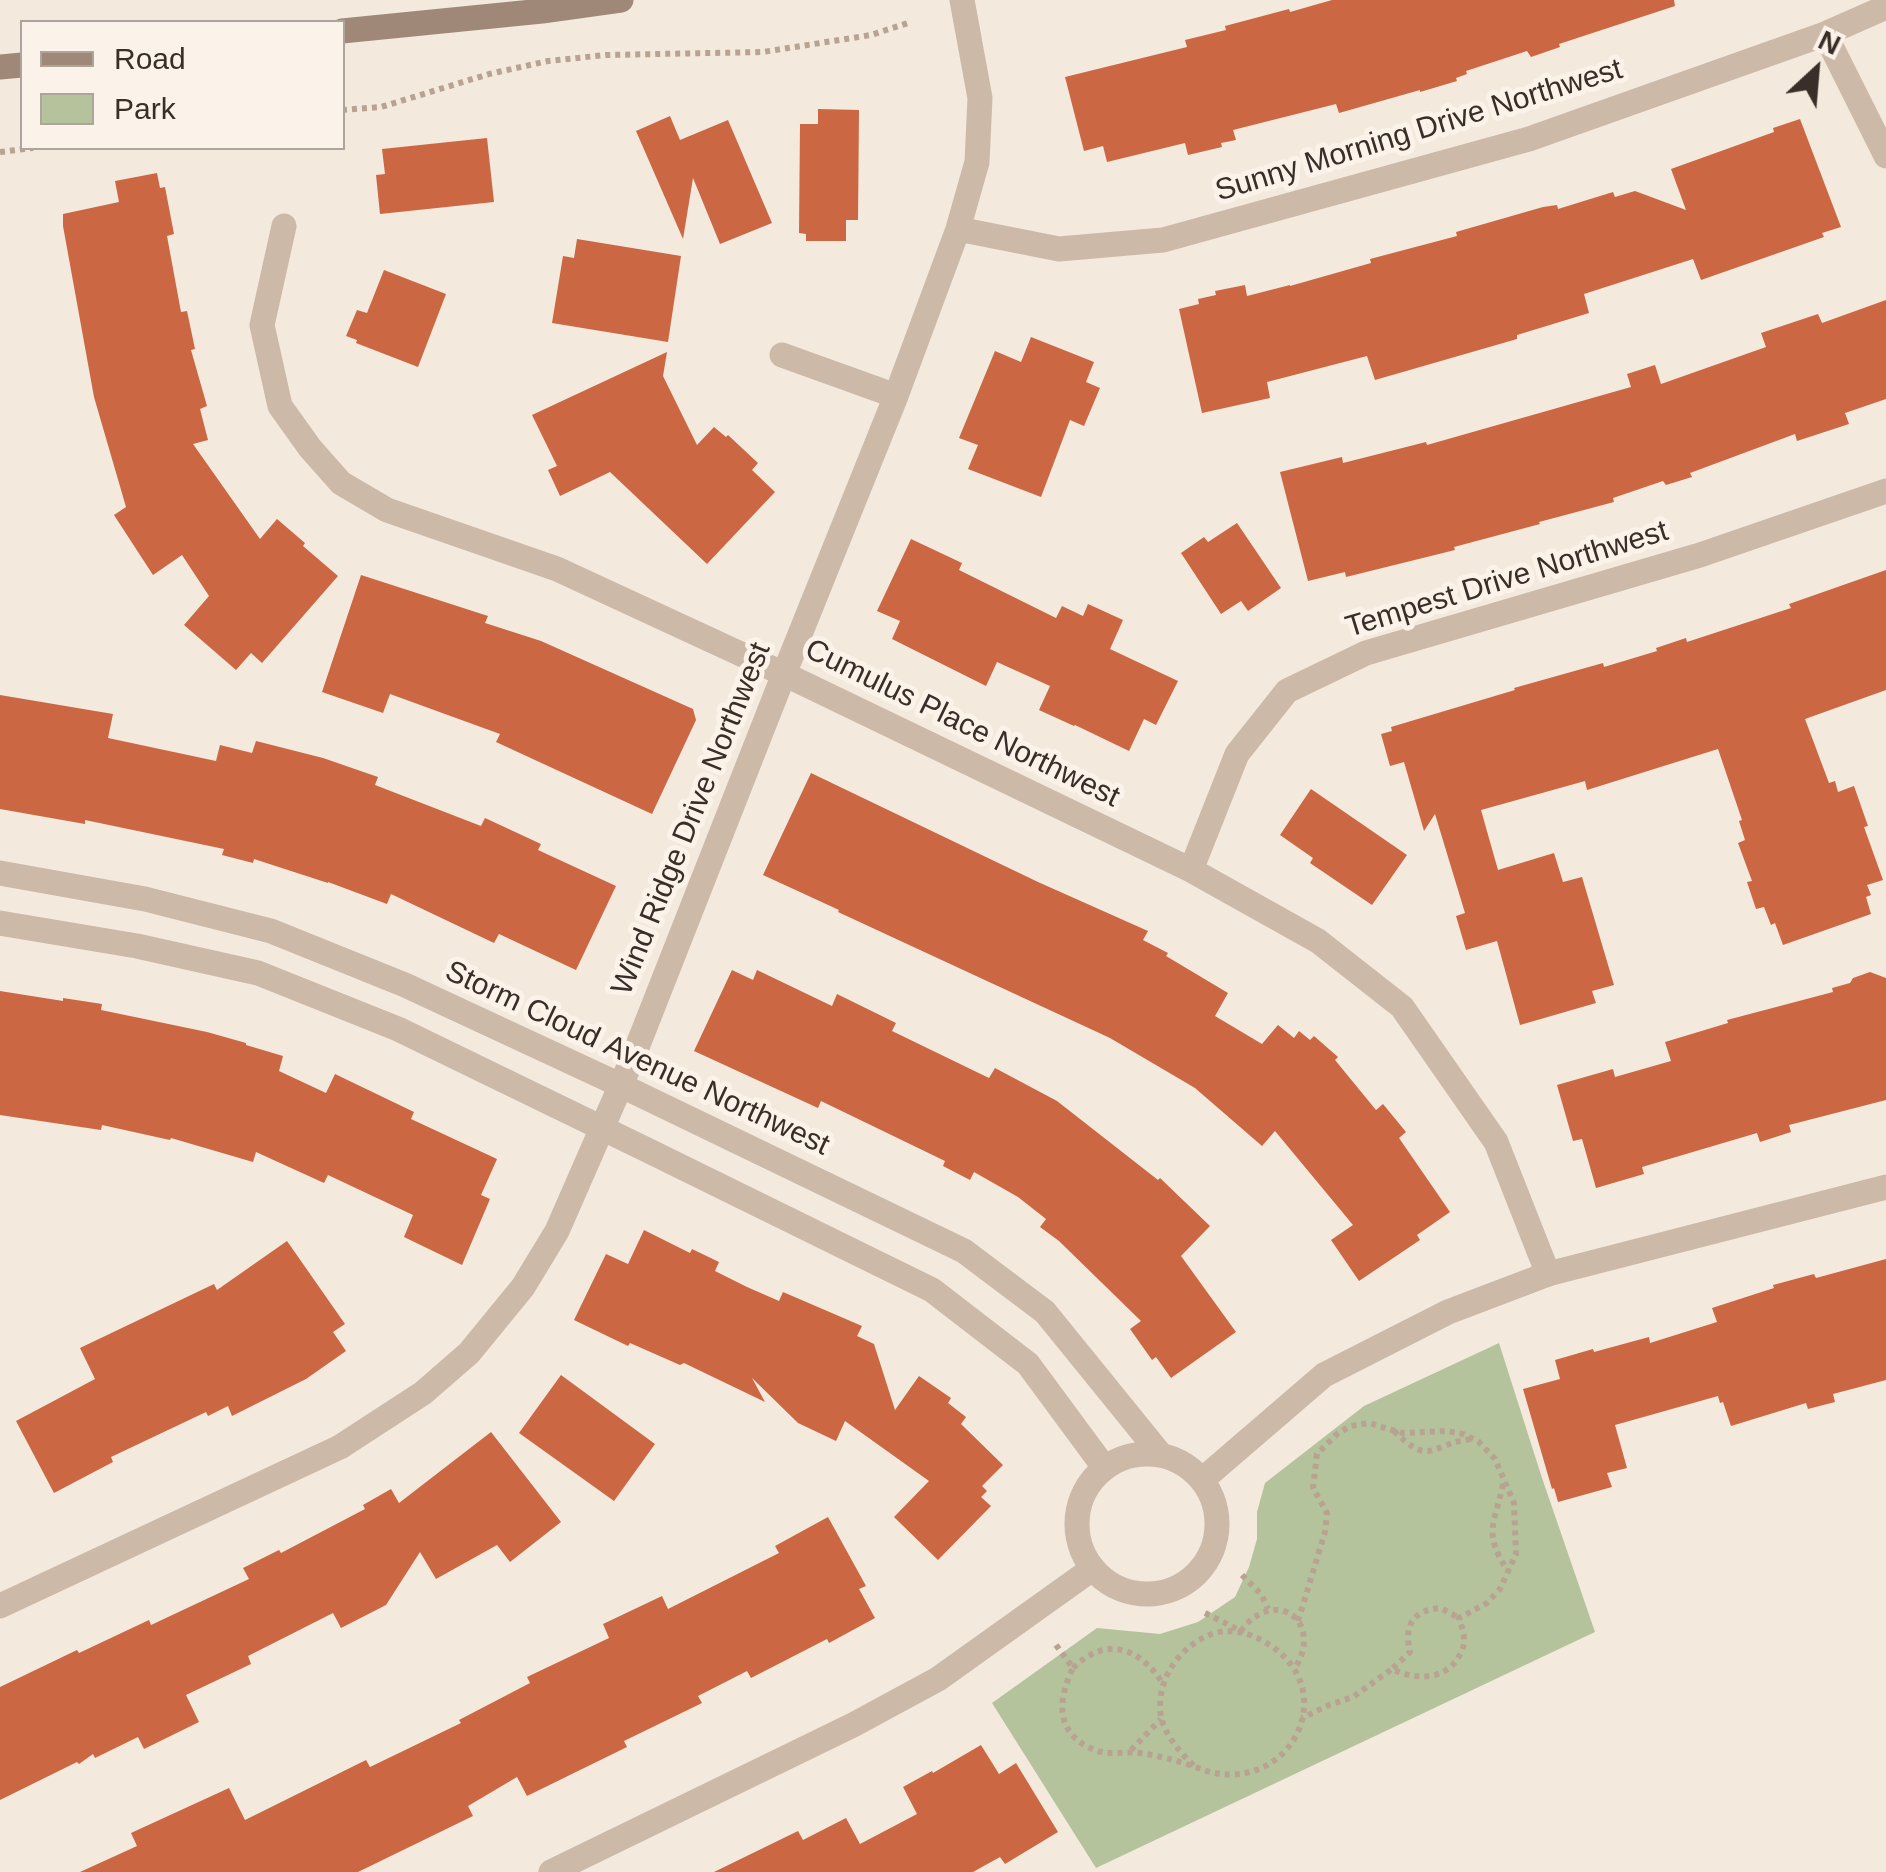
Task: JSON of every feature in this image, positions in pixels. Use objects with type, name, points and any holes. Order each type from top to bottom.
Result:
[{"type":"main road","points":[[345,31],[621,0]]},
{"type":"street","name":"Wind Ridge Drive Northwest","points":[[0,1606],[340,1447],[423,1393],[469,1353],[523,1287],[557,1231],[620,1086],[896,396],[958,229],[977,162],[980,98],[962,0]]},
{"type":"street","name":"Sunny Morning Drive Northwest","points":[[958,229],[1059,249],[1164,240],[1528,139],[1825,34],[1886,8]]},
{"type":"street","points":[[1825,34],[1886,156]]},
{"type":"street","name":"Cumulus Place Northwest","points":[[284,226],[262,325],[280,406],[341,482],[388,510],[556,570],[784,674],[1191,870],[1318,941],[1402,1007],[1496,1142],[1548,1274]]},
{"type":"street","points":[[782,355],[896,396]]},
{"type":"street","name":"Tempest Drive Northwest","points":[[1191,870],[1236,754],[1287,691],[1366,653],[1700,554],[1886,491]]},
{"type":"street","name":"Storm Cloud Avenue Northwest","points":[[0,873],[145,900],[271,930],[405,985],[964,1251],[1046,1312],[1161,1455]]},
{"type":"street","points":[[0,924],[138,946],[258,972],[398,1029],[932,1290],[1028,1364],[1104,1467]]},
{"type":"street","points":[[1202,1480],[1324,1375],[1448,1312],[1548,1274],[1886,1187]]},
{"type":"street","points":[[1134,1454],[1161,1455],[1185,1464],[1210,1491],[1216,1513],[1216,1536],[1208,1558],[1189,1580],[1169,1591],[1143,1594],[1114,1586],[1092,1569],[1079,1544],[1076,1525],[1080,1500],[1104,1467],[1134,1454]]},
{"type":"street","points":[[551,1872],[853,1725],[938,1679],[1092,1569]]},
{"type":"path","points":[[345,110],[382,107],[548,61],[762,52],[871,34],[911,22]]},
{"type":"path","points":[[1298,1621],[1326,1532],[1326,1514],[1313,1488],[1317,1454],[1338,1433],[1368,1423],[1413,1434],[1463,1434],[1479,1442],[1494,1459],[1514,1503],[1516,1554],[1500,1589],[1487,1602],[1459,1618]]},
{"type":"path","points":[[1393,1430],[1418,1452],[1473,1439]]},
{"type":"path","points":[[1318,1432],[1326,1444]]},
{"type":"path","points":[[1503,1480],[1491,1530],[1494,1546],[1509,1572]]},
{"type":"path","points":[[1242,1575],[1260,1594],[1268,1610]]},
{"type":"path","points":[[1302,1718],[1353,1698],[1410,1652],[1407,1633],[1419,1613],[1441,1608],[1459,1618],[1464,1636],[1462,1650],[1440,1673],[1426,1678],[1408,1676],[1392,1668]]},
{"type":"path","points":[[1241,1631],[1248,1621],[1268,1610],[1286,1612],[1298,1621],[1305,1634],[1304,1652],[1295,1668]]},
{"type":"path","points":[[1164,1685],[1145,1661],[1119,1648],[1090,1654],[1073,1668],[1065,1684],[1063,1720],[1076,1738],[1096,1750],[1180,1761],[1228,1776],[1253,1773],[1272,1764],[1286,1751],[1300,1728],[1305,1701],[1295,1668],[1276,1648],[1205,1613]]},
{"type":"path","points":[[1195,1767],[1178,1748],[1162,1719],[1165,1677],[1184,1650],[1205,1637],[1222,1631],[1241,1631]]},
{"type":"path","points":[[1056,1645],[1073,1668]]},
{"type":"path","points":[[1128,1752],[1162,1719]]},
{"type":"green space","points":[[1499,1343],[1595,1632],[1096,1868],[992,1703],[1097,1628],[1160,1634],[1198,1622],[1235,1597],[1257,1539],[1257,1512],[1265,1483],[1364,1406]]},
{"type":"building","points":[[1332,0],[1674,0],[1675,6],[1531,57],[1527,51],[1466,71],[1457,81],[1420,92],[1339,113],[1336,104],[1233,130],[1236,140],[1221,143],[1222,147],[1188,155],[1185,143],[1107,162],[1103,146],[1084,151],[1065,77],[1187,47],[1185,40],[1226,30],[1225,26]]},
{"type":"building","points":[[818,109],[859,110],[858,220],[846,220],[846,241],[806,241],[806,234],[799,233],[800,124],[818,124]]},
{"type":"building","points":[[670,116],[680,140],[728,120],[772,223],[720,244],[693,178],[683,239],[636,131]]},
{"type":"building","points":[[1800,119],[1841,227],[1822,233],[1824,237],[1701,280],[1693,259],[1584,294],[1589,313],[1517,335],[1517,339],[1375,380],[1367,356],[1267,382],[1270,398],[1202,413],[1179,309],[1199,304],[1198,299],[1245,285],[1247,296],[1290,286],[1457,236],[1456,232],[1613,192],[1615,197],[1635,191],[1686,210],[1671,169]]},
{"type":"building","points":[[487,138],[494,202],[380,214],[376,175],[385,174],[382,149]]},
{"type":"building","points":[[157,173],[160,188],[165,187],[174,234],[167,236],[181,312],[187,311],[195,349],[191,350],[207,406],[200,409],[208,440],[193,444],[260,539],[277,519],[338,576],[262,663],[251,653],[236,670],[184,625],[209,596],[182,555],[153,575],[114,515],[126,507],[94,397],[63,226],[63,214],[119,202],[115,181]]},
{"type":"building","points":[[577,239],[681,256],[668,342],[552,323],[563,256],[574,258]]},
{"type":"building","points":[[384,270],[446,294],[418,367],[346,336],[357,310],[367,313]]},
{"type":"building","points":[[1886,300],[1886,399],[1845,413],[1849,424],[1797,441],[1795,434],[1690,473],[1692,477],[1666,485],[1663,481],[1613,498],[1614,502],[1454,547],[1455,550],[1346,577],[1345,572],[1308,581],[1280,472],[1342,457],[1343,463],[1426,442],[1427,445],[1631,387],[1627,374],[1655,365],[1661,384],[1766,347],[1761,333],[1818,314],[1822,323]]},
{"type":"building","points":[[1031,337],[1094,362],[1086,382],[1100,388],[1084,426],[1070,420],[1041,497],[968,469],[978,445],[959,438],[995,351],[1021,362]]},
{"type":"building","points":[[667,352],[663,376],[697,445],[714,427],[728,435],[758,463],[752,470],[775,492],[707,564],[610,472],[560,496],[548,470],[557,466],[532,415]]},
{"type":"building","points":[[1237,523],[1281,588],[1248,611],[1241,601],[1221,614],[1181,553],[1204,537],[1208,542]]},
{"type":"building","points":[[911,539],[962,563],[959,570],[1056,618],[1062,606],[1083,616],[1088,604],[1123,620],[1110,649],[1178,681],[1156,725],[1144,719],[1129,751],[1039,710],[1050,686],[997,662],[986,686],[892,639],[900,621],[877,611]]},
{"type":"building","points":[[1886,570],[1886,690],[1805,719],[1829,783],[1835,781],[1838,792],[1854,786],[1868,826],[1864,827],[1883,880],[1867,885],[1871,914],[1783,945],[1764,907],[1756,909],[1747,882],[1752,881],[1738,843],[1745,840],[1739,821],[1742,820],[1718,749],[1587,790],[1585,781],[1481,810],[1498,870],[1554,853],[1563,882],[1582,877],[1614,985],[1592,991],[1596,1003],[1520,1025],[1497,941],[1466,950],[1456,916],[1465,913],[1435,814],[1424,831],[1404,762],[1390,766],[1381,734],[1392,731],[1391,727],[1514,688],[1603,663],[1604,667],[1686,638],[1687,642],[1791,608],[1789,604]]},
{"type":"building","points":[[361,575],[488,616],[485,623],[541,641],[693,709],[696,720],[652,814],[496,742],[500,734],[390,694],[383,713],[322,692]]},
{"type":"building","points":[[0,695],[113,714],[108,738],[216,761],[220,745],[252,753],[256,741],[323,758],[378,777],[375,785],[481,826],[485,818],[541,844],[538,850],[616,886],[576,970],[499,934],[494,943],[391,894],[387,904],[254,859],[253,863],[222,855],[224,849],[85,820],[85,824],[0,809]]},
{"type":"building","points":[[811,773],[1148,931],[1143,940],[1228,993],[1215,1016],[1262,1044],[1278,1025],[1294,1038],[1299,1031],[1310,1040],[1314,1036],[1338,1057],[1335,1060],[1376,1110],[1383,1104],[1406,1132],[1399,1138],[1450,1212],[1417,1235],[1420,1240],[1359,1281],[1331,1240],[1353,1225],[1275,1131],[1262,1146],[1195,1088],[1110,1038],[763,875]]},
{"type":"building","points":[[1311,789],[1407,855],[1372,905],[1310,863],[1313,858],[1280,835]]},
{"type":"building","points":[[732,970],[753,980],[757,970],[832,1006],[837,994],[896,1023],[892,1031],[989,1078],[995,1068],[1057,1101],[1160,1178],[1210,1226],[1181,1256],[1236,1332],[1171,1378],[1156,1357],[1152,1360],[1130,1329],[1141,1321],[1040,1227],[1046,1219],[1018,1197],[974,1172],[970,1180],[943,1166],[945,1161],[821,1101],[818,1108],[694,1051]]},
{"type":"building","points":[[1870,972],[1886,978],[1886,1100],[1789,1125],[1791,1132],[1760,1142],[1757,1133],[1642,1167],[1644,1174],[1596,1188],[1582,1139],[1573,1141],[1557,1085],[1613,1069],[1615,1077],[1671,1061],[1665,1042],[1728,1023],[1727,1020],[1833,992],[1832,988]]},
{"type":"building","points":[[0,991],[102,1004],[101,1010],[246,1043],[283,1056],[279,1071],[326,1093],[335,1074],[414,1112],[411,1119],[497,1159],[481,1195],[490,1199],[462,1265],[404,1237],[413,1215],[328,1175],[324,1183],[256,1152],[253,1162],[171,1138],[102,1125],[101,1130],[0,1115]]},
{"type":"building","points":[[644,1230],[690,1253],[692,1249],[719,1262],[715,1271],[747,1287],[779,1301],[783,1292],[862,1326],[857,1336],[874,1344],[895,1410],[919,1376],[951,1398],[948,1403],[966,1417],[961,1424],[1003,1465],[982,1486],[987,1491],[981,1497],[991,1506],[938,1560],[894,1517],[929,1481],[845,1421],[836,1441],[798,1423],[752,1378],[765,1402],[684,1363],[680,1365],[630,1343],[628,1346],[574,1320],[606,1254],[628,1264]]},
{"type":"building","points":[[287,1241],[345,1324],[333,1332],[346,1351],[306,1379],[232,1416],[228,1406],[208,1416],[206,1412],[111,1457],[113,1462],[54,1493],[16,1421],[95,1379],[80,1348],[214,1284],[217,1290]]},
{"type":"building","points":[[1886,1259],[1886,1380],[1833,1394],[1835,1402],[1808,1409],[1806,1403],[1731,1426],[1718,1396],[1615,1425],[1627,1468],[1607,1473],[1612,1487],[1558,1502],[1523,1389],[1560,1379],[1555,1360],[1649,1337],[1650,1343],[1717,1322],[1712,1308],[1774,1288],[1773,1285]]},
{"type":"building","points":[[561,1375],[655,1444],[614,1501],[519,1433]]},
{"type":"building","points":[[491,1432],[561,1522],[510,1562],[497,1545],[436,1579],[420,1552],[386,1605],[341,1628],[333,1613],[248,1656],[251,1664],[186,1695],[199,1722],[144,1749],[138,1737],[95,1758],[93,1754],[0,1800],[0,1687],[77,1650],[79,1653],[149,1620],[151,1625],[249,1579],[243,1568],[279,1550],[281,1553],[365,1509],[363,1505],[391,1489],[399,1503]]},
{"type":"building","points":[[828,1517],[866,1586],[859,1589],[875,1618],[751,1678],[747,1671],[698,1696],[702,1703],[624,1741],[627,1747],[527,1796],[517,1777],[468,1806],[473,1816],[358,1872],[80,1872],[137,1846],[131,1833],[229,1788],[245,1820],[366,1760],[370,1767],[461,1723],[459,1720],[530,1683],[527,1677],[609,1638],[603,1624],[662,1596],[668,1609],[779,1553],[775,1546]]},
{"type":"building","points":[[981,1745],[999,1774],[1016,1763],[1058,1832],[1005,1864],[1000,1857],[973,1872],[714,1872],[798,1831],[803,1840],[846,1818],[860,1844],[917,1814],[903,1787]]}]
